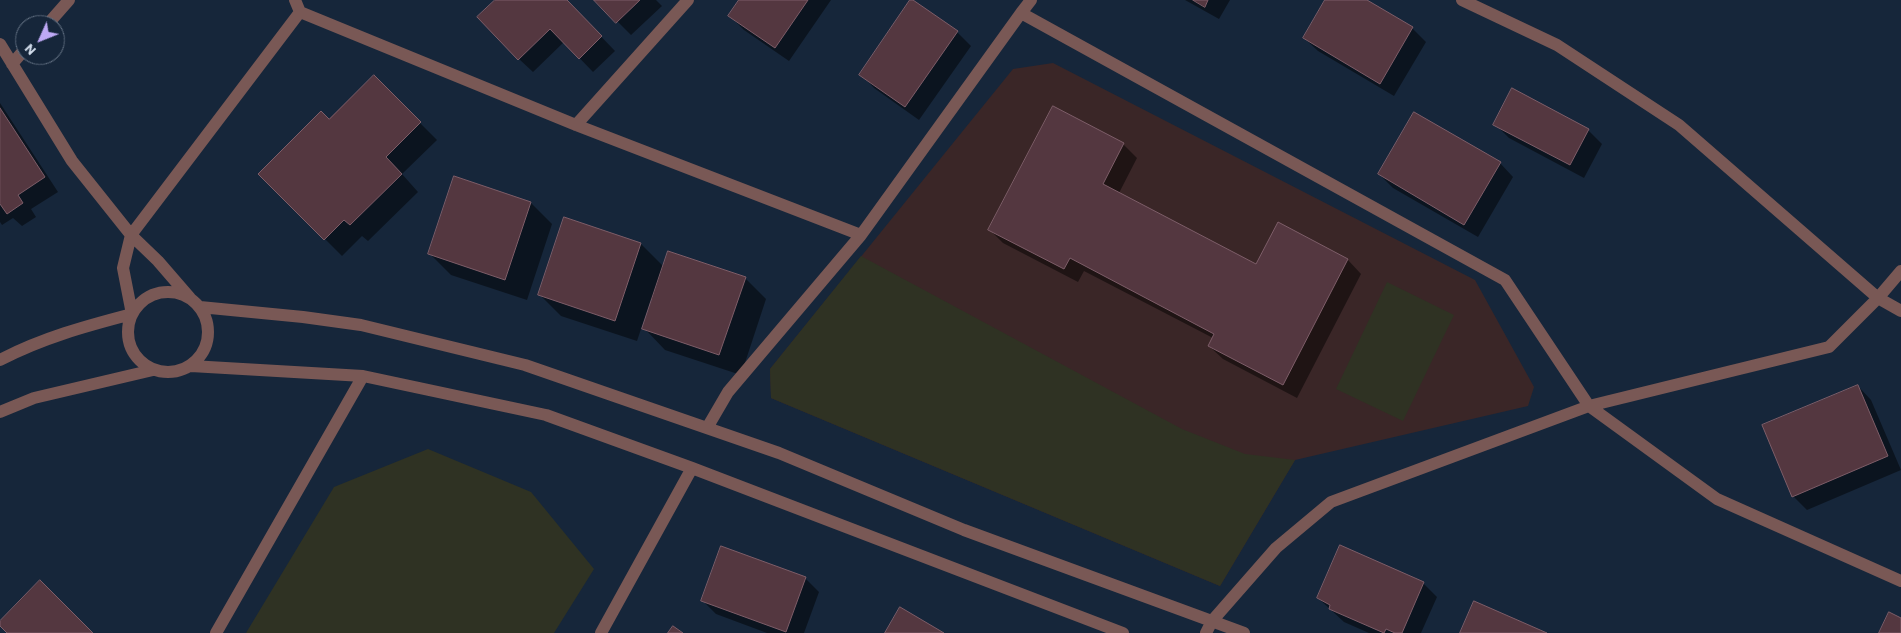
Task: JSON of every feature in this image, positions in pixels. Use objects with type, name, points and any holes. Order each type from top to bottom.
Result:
[{"type":"street","points":[[55,15],[69,0]]},
{"type":"street","points":[[295,0],[300,12],[576,125],[861,236]]},
{"type":"street","points":[[576,125],[688,0]]},
{"type":"street","points":[[707,428],[728,392],[861,236],[1031,0]]},
{"type":"street","points":[[1462,0],[1557,45],[1679,125],[1878,298],[1901,311]]},
{"type":"street","points":[[132,314],[122,268],[131,235],[300,12]]},
{"type":"street","points":[[1021,13],[1505,280],[1589,406],[1717,500],[1901,581]]},
{"type":"street","points":[[0,44],[72,161],[131,235],[158,261],[200,307],[207,319],[209,332],[207,345],[201,357],[191,366],[179,371],[166,373],[153,370],[142,363],[133,353],[128,327],[132,314],[140,303],[151,295],[164,292],[178,293],[190,298]]},
{"type":"street","points":[[12,64],[15,61]]},
{"type":"street","points":[[1206,633],[1212,621],[1276,548],[1331,502],[1589,406],[1829,347],[1878,298],[1901,271]]},
{"type":"street","points":[[200,307],[302,317],[371,327],[525,365],[779,453],[964,530],[1244,633]]},
{"type":"street","points":[[0,360],[24,347],[74,329],[132,314]]},
{"type":"street","points":[[191,366],[364,376],[546,415],[692,468],[1123,633]]},
{"type":"street","points":[[0,412],[34,398],[153,370]]},
{"type":"street","points":[[216,633],[364,376]]},
{"type":"street","points":[[601,633],[692,468]]},
{"type":"shaded area","points":[[1053,63],[1475,280],[1534,387],[1528,406],[1295,460],[1220,586],[771,398],[770,369],[1013,69]]},
{"type":"green space","points":[[861,256],[1182,429],[1245,454],[1295,460],[1220,586],[771,398],[770,369]]},
{"type":"green space","points":[[1387,282],[1454,315],[1403,421],[1336,389]]},
{"type":"green space","points":[[428,449],[531,492],[594,569],[554,633],[246,633],[334,487]]},
{"type":"building","points":[[495,0],[567,0],[602,36],[579,59],[550,29],[518,60],[477,17]]},
{"type":"building","points":[[594,0],[640,0],[616,23]]},
{"type":"building","points":[[739,0],[808,0],[775,48],[728,16]]},
{"type":"building","points":[[910,0],[913,0],[958,31],[905,107],[859,75]]},
{"type":"building","points":[[1193,0],[1208,0],[1205,7]]},
{"type":"building","points":[[1325,0],[1367,0],[1413,27],[1380,84],[1303,38]]},
{"type":"building","points":[[374,75],[421,122],[386,157],[402,174],[350,225],[344,220],[324,240],[258,174],[321,111],[329,119]]},
{"type":"building","points":[[1512,88],[1589,129],[1570,165],[1493,125]]},
{"type":"building","points":[[1053,106],[1124,143],[1103,184],[1256,264],[1278,222],[1348,259],[1283,385],[1208,346],[1214,334],[1070,258],[1064,269],[988,230]]},
{"type":"building","points":[[0,108],[45,177],[18,195],[23,203],[7,214],[0,204]]},
{"type":"building","points":[[1414,112],[1501,162],[1464,225],[1378,174]]},
{"type":"building","points":[[454,176],[531,202],[505,280],[428,254]]},
{"type":"building","points":[[564,217],[641,243],[615,321],[538,295]]},
{"type":"building","points":[[668,251],[746,277],[719,355],[642,329]]},
{"type":"building","points":[[1858,385],[1888,456],[1792,497],[1762,425]]},
{"type":"building","points":[[1340,545],[1424,582],[1402,633],[1395,633],[1386,629],[1384,633],[1329,609],[1330,605],[1317,598]]},
{"type":"building","points":[[721,546],[806,577],[786,632],[701,601]]},
{"type":"building","points":[[40,580],[93,633],[7,633],[0,626],[0,621]]},
{"type":"building","points":[[1474,601],[1547,633],[1460,633]]},
{"type":"building","points":[[900,607],[944,633],[885,633]]},
{"type":"building","points":[[1889,612],[1901,618],[1901,633],[1879,633]]},
{"type":"building","points":[[673,626],[683,633],[668,633]]}]
